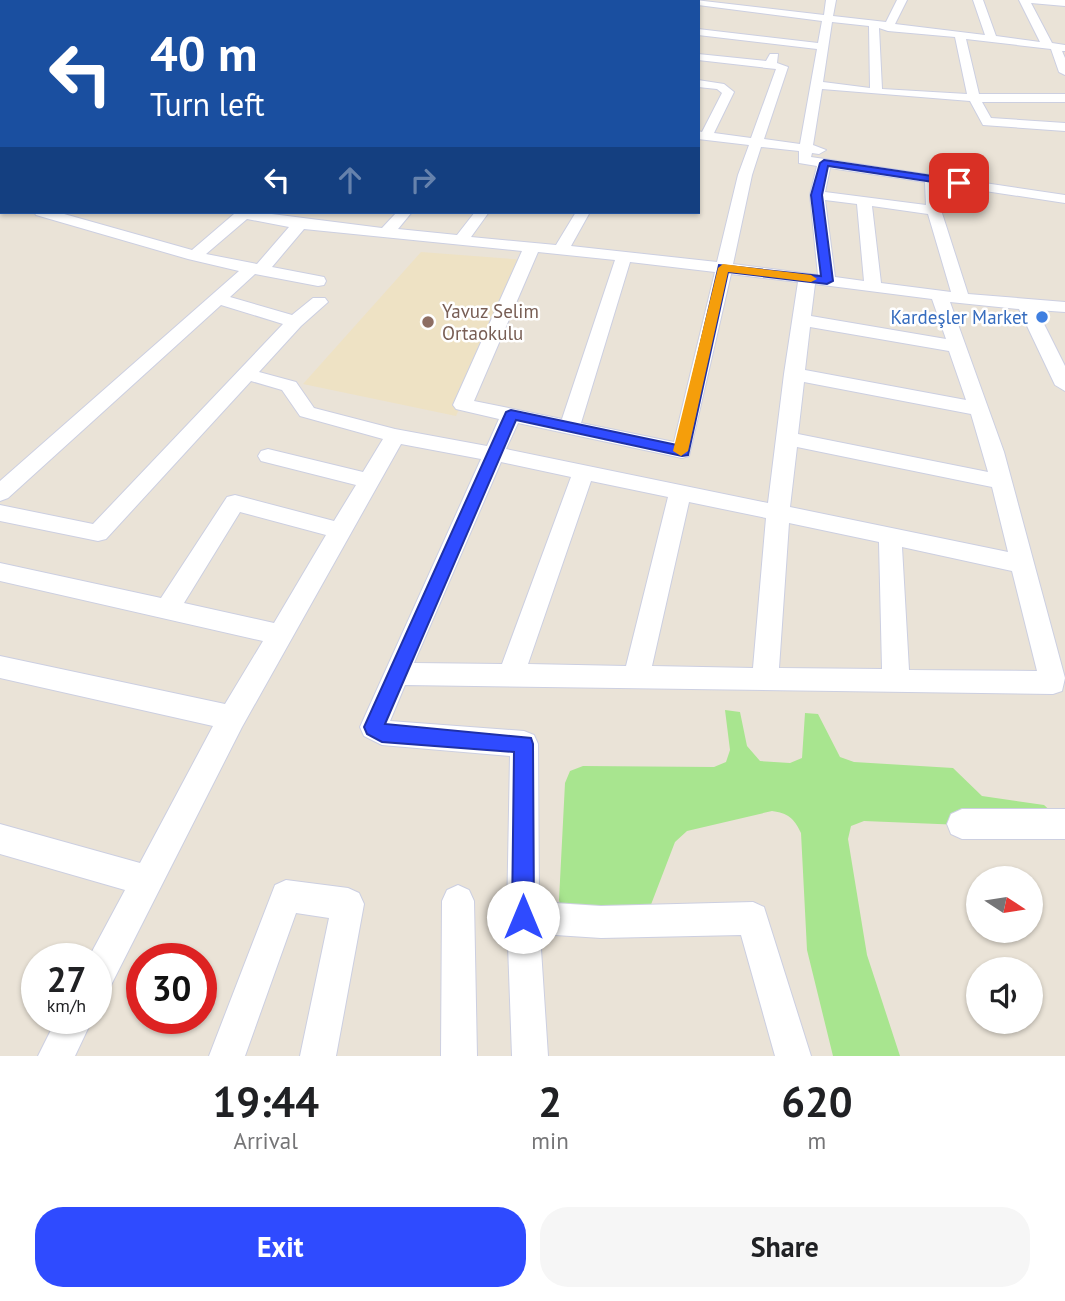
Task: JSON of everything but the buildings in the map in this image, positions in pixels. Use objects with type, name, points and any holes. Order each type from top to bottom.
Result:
[{"type":"street","points":[[831,0],[824,47],[815,61],[817,85],[804,160],[1065,199]]},
{"type":"street","points":[[888,28],[902,0]]},
{"type":"street","points":[[978,0],[992,40]]},
{"type":"street","points":[[1024,0],[1065,3]]},
{"type":"street","points":[[1024,0],[1056,47],[1065,72]]},
{"type":"street","points":[[700,3],[785,1]]},
{"type":"street","points":[[731,4],[745,14],[1056,47]]},
{"type":"street","points":[[874,26],[876,92]]},
{"type":"street","points":[[700,32],[824,47]]},
{"type":"street","points":[[960,36],[974,98],[987,122],[1065,127]]},
{"type":"street","points":[[532,247],[463,405],[682,451],[745,175],[782,67],[777,60],[700,47]]},
{"type":"street","points":[[700,57],[777,60]]},
{"type":"street","points":[[700,83],[720,86],[728,92],[702,136],[1065,185]]},
{"type":"street","points":[[817,85],[876,92],[974,98],[1065,99]]},
{"type":"street","points":[[765,678],[778,513],[793,374],[801,320],[817,279],[817,195],[824,163]]},
{"type":"street","points":[[401,663],[402,674],[1053,683],[1002,482],[958,347],[934,210],[932,179]]},
{"type":"street","points":[[817,195],[934,210]]},
{"type":"street","points":[[864,201],[873,286]]},
{"type":"street","points":[[48,214],[194,256],[318,281]]},
{"type":"street","points":[[194,256],[248,214]]},
{"type":"street","points":[[254,214],[308,225],[624,256],[950,296],[1065,307]]},
{"type":"street","points":[[0,493],[217,298],[308,225],[327,214]]},
{"type":"street","points":[[386,233],[403,214]]},
{"type":"street","points":[[461,240],[480,214]]},
{"type":"street","points":[[560,251],[582,214]]},
{"type":"street","points":[[570,427],[624,256]]},
{"type":"street","points":[[217,298],[295,322]]},
{"type":"street","points":[[0,513],[98,533],[295,322],[319,302]]},
{"type":"street","points":[[1025,304],[1065,385]]},
{"type":"street","points":[[801,320],[958,347]]},
{"type":"street","points":[[247,373],[289,386],[307,412],[395,436],[583,472],[1024,564]]},
{"type":"street","points":[[793,374],[979,409]]},
{"type":"street","points":[[511,415],[374,727],[382,733],[524,744],[523,917],[530,1056]]},
{"type":"street","points":[[112,948],[232,718],[395,436]]},
{"type":"street","points":[[786,438],[1002,482]]},
{"type":"street","points":[[268,456],[369,481]]},
{"type":"street","points":[[511,675],[583,472]]},
{"type":"street","points":[[637,676],[680,493]]},
{"type":"street","points":[[167,610],[235,503],[340,531]]},
{"type":"street","points":[[890,537],[896,680]]},
{"type":"street","points":[[0,572],[279,635]]},
{"type":"street","points":[[0,667],[232,718]]},
{"type":"street","points":[[962,824],[1065,824]]},
{"type":"street","points":[[0,839],[147,881]]},
{"type":"street","points":[[228,1056],[286,896],[348,904],[318,1056]]},
{"type":"street","points":[[458,901],[459,1056]]},
{"type":"street","points":[[523,917],[601,922],[753,918],[793,1056]]},
{"type":"street","points":[[56,1056],[68,1034]]},
{"type":"shaded area","name":"Yavuz Selim Ortaokulu","points":[[421,252],[526,260],[456,416],[303,384]]},
{"type":"green space","points":[[725,710],[740,712],[747,746],[760,761],[790,763],[802,758],[805,713],[818,714],[840,757],[854,762],[953,768],[982,796],[1044,805],[1065,824],[1065,829],[864,821],[851,826],[848,839],[867,955],[900,1056],[833,1056],[807,950],[801,833],[793,820],[782,813],[772,811],[687,831],[675,842],[647,915],[562,913],[559,900],[565,783],[570,771],[583,766],[714,767],[726,762],[730,750]]},
{"type":"slow traffic","points":[[681,451],[723,268],[811,279]]},
{"type":"place","name":"Kardeşler Market","points":[[1042,317]]},
{"type":"place","name":"Yavuz Selim Ortaokulu","points":[[428,322]]},
{"type":"route","points":[[523,917],[524,744],[382,733],[374,727],[511,415],[682,451],[723,268],[827,281],[817,195],[824,163],[959,183]]}]
